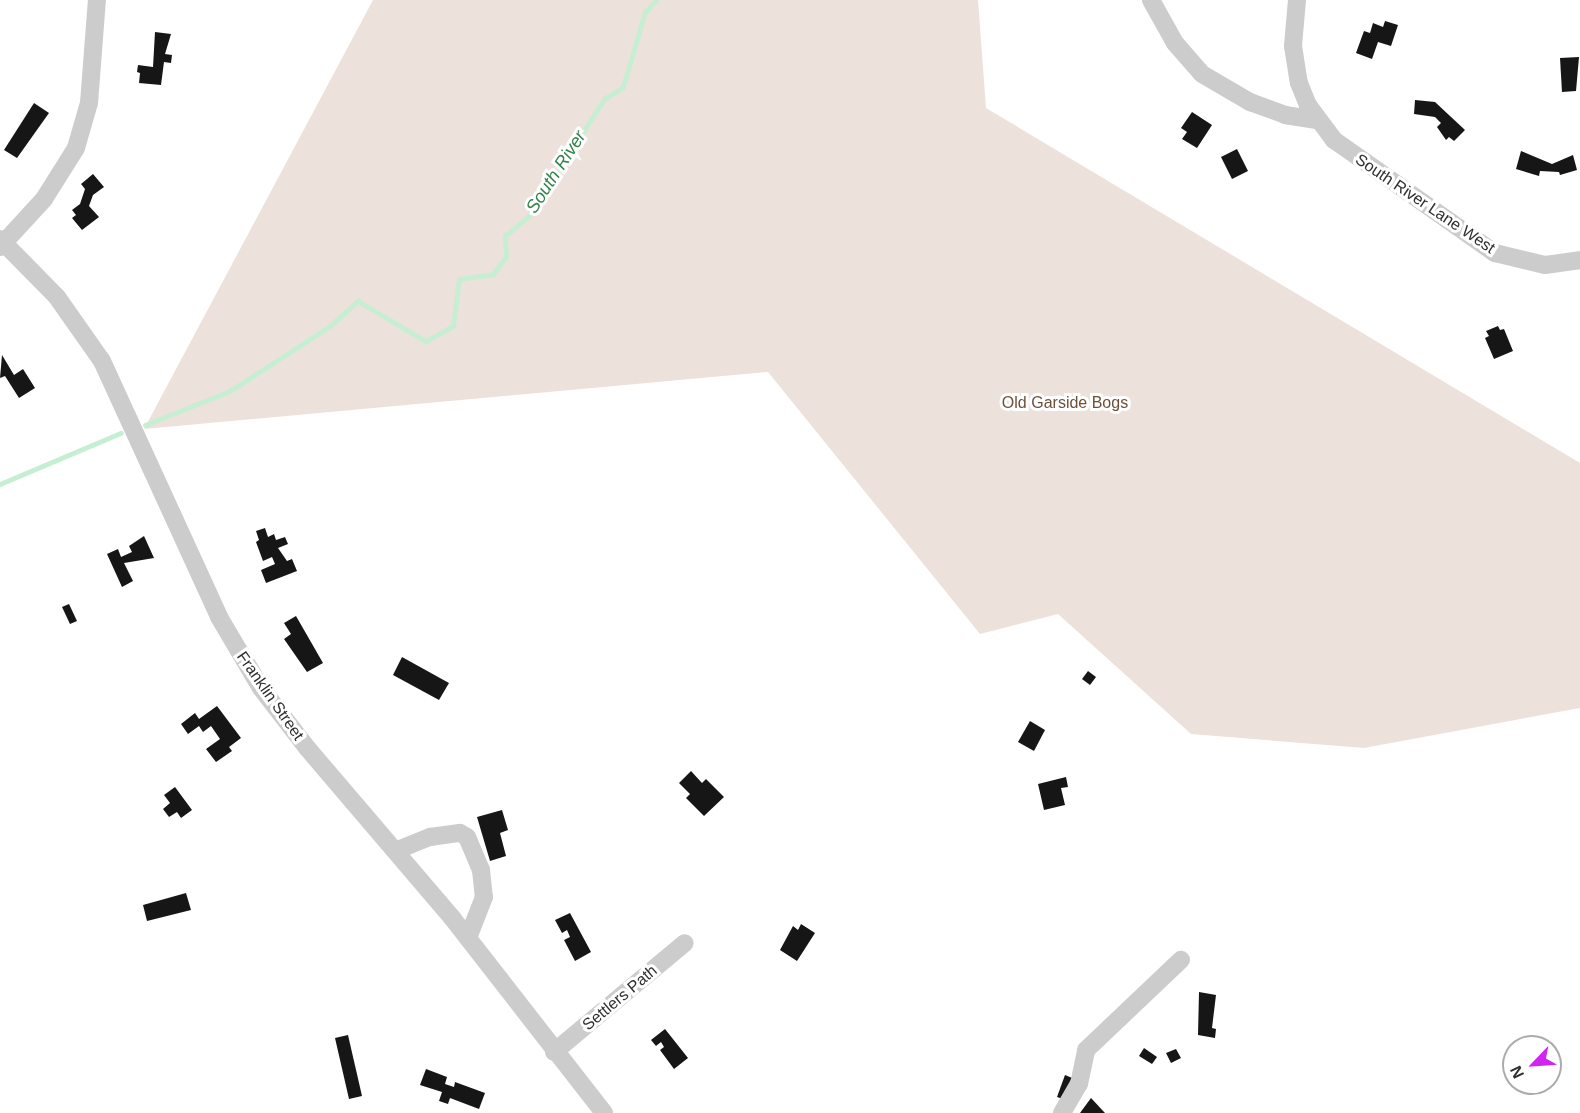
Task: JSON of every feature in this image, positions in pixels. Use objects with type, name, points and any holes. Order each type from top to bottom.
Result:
[{"type":"street","points":[[1,242],[44,199],[76,148],[88,103],[97,0]]},
{"type":"street","points":[[1151,0],[1175,43],[1202,74],[1250,102],[1285,115],[1317,120]]},
{"type":"street","name":"South River Lane West","points":[[1297,0],[1293,46],[1304,98],[1317,120],[1347,151],[1420,197],[1464,234],[1495,253],[1545,265],[1580,260]]},
{"type":"street","name":"Franklin Street","points":[[1,242],[57,297],[111,378],[165,505],[245,663],[308,748],[468,938],[554,1052],[604,1113]]},
{"type":"street","points":[[395,851],[430,837],[460,833],[467,837],[481,870],[484,897],[468,938]]},
{"type":"street","name":"Settlers Path","points":[[554,1052],[685,943]]},
{"type":"street","points":[[1062,1113],[1079,1084],[1086,1050],[1181,960]]},
{"type":"green space","name":"Old Garside Bogs","points":[[373,0],[978,0],[986,108],[1580,463],[1580,708],[1364,748],[1191,734],[1058,614],[980,634],[768,372],[144,429]]},
{"type":"building","points":[[1385,21],[1398,25],[1391,46],[1378,42],[1372,59],[1356,53],[1364,31],[1370,33],[1373,23],[1383,27]]},
{"type":"building","points":[[155,32],[171,34],[165,54],[172,55],[171,63],[164,62],[161,85],[139,83],[138,65],[153,67]]},
{"type":"building","points":[[1579,57],[1576,91],[1562,92],[1560,58]]},
{"type":"building","points":[[1415,100],[1435,102],[1465,130],[1454,141],[1449,137],[1446,140],[1437,127],[1441,123],[1435,117],[1414,114]]},
{"type":"building","points":[[34,103],[49,113],[17,158],[4,150]]},
{"type":"building","points":[[1192,112],[1212,125],[1197,148],[1182,139],[1187,132],[1181,128]]},
{"type":"building","points":[[1237,149],[1248,171],[1232,179],[1221,157]]},
{"type":"building","points":[[1521,151],[1552,164],[1573,155],[1577,170],[1560,175],[1559,172],[1540,171],[1539,176],[1516,169]]},
{"type":"building","points":[[93,174],[104,187],[93,195],[89,206],[99,217],[82,230],[72,218],[76,215],[72,210],[80,204],[85,189],[81,184]]},
{"type":"building","points":[[1498,326],[1500,330],[1504,329],[1513,351],[1494,359],[1485,338],[1489,336],[1486,331]]},
{"type":"building","points":[[2,355],[14,375],[23,369],[35,388],[19,398],[5,376],[0,378]]},
{"type":"building","points":[[265,528],[268,537],[274,534],[276,540],[285,537],[288,544],[278,548],[287,561],[292,559],[297,571],[266,583],[261,570],[275,564],[272,557],[263,561],[256,542],[259,540],[256,531]]},
{"type":"building","points":[[144,536],[154,558],[124,563],[133,581],[122,587],[107,554],[118,549],[121,557],[132,552],[129,546]]},
{"type":"building","points":[[69,604],[77,621],[70,624],[62,607]]},
{"type":"building","points":[[296,616],[323,663],[307,672],[284,639],[291,634],[284,623]]},
{"type":"building","points":[[402,657],[449,683],[439,700],[393,675]]},
{"type":"building","points":[[1088,671],[1096,677],[1090,685],[1082,679]]},
{"type":"building","points":[[217,706],[241,738],[229,747],[232,751],[216,762],[206,749],[220,739],[211,726],[203,732],[199,726],[188,734],[181,724],[195,713],[199,719]]},
{"type":"building","points":[[1030,721],[1045,730],[1034,751],[1018,742]]},
{"type":"building","points":[[691,771],[702,783],[706,779],[724,797],[704,816],[686,798],[690,794],[679,783]]},
{"type":"building","points":[[1066,777],[1068,787],[1061,788],[1065,805],[1044,810],[1038,784]]},
{"type":"building","points":[[175,787],[192,810],[181,818],[177,812],[169,817],[163,809],[170,803],[164,795]]},
{"type":"building","points":[[502,810],[508,830],[500,833],[506,856],[490,861],[477,817]]},
{"type":"building","points":[[186,893],[191,910],[147,921],[143,905]]},
{"type":"building","points":[[570,913],[591,952],[575,961],[564,940],[570,937],[567,930],[562,933],[555,920]]},
{"type":"building","points":[[801,924],[815,933],[797,961],[780,950],[793,926],[798,930]]},
{"type":"building","points":[[1199,992],[1216,995],[1212,1028],[1216,1029],[1215,1038],[1198,1035]]},
{"type":"building","points":[[665,1029],[688,1058],[674,1069],[660,1050],[664,1047],[661,1042],[656,1046],[651,1040]]},
{"type":"building","points":[[348,1035],[362,1096],[349,1099],[335,1038]]},
{"type":"building","points":[[1144,1048],[1157,1057],[1152,1064],[1139,1056]]},
{"type":"building","points":[[1176,1049],[1181,1058],[1171,1063],[1166,1053]]},
{"type":"building","points":[[426,1069],[447,1077],[445,1084],[454,1087],[455,1082],[485,1093],[479,1109],[450,1098],[448,1104],[439,1101],[442,1092],[420,1085]]},
{"type":"building","points":[[1065,1075],[1077,1080],[1069,1101],[1057,1097]]},
{"type":"building","points":[[1091,1098],[1105,1113],[1080,1113]]},
{"type":"waterway","name":"South River","points":[[145,425],[230,391],[330,326],[358,301],[426,341],[453,326],[459,279],[493,274],[506,257],[505,236],[529,216],[604,99],[623,87],[645,12],[656,0]]},
{"type":"waterway","name":"South River","points":[[0,484],[121,433]]}]
